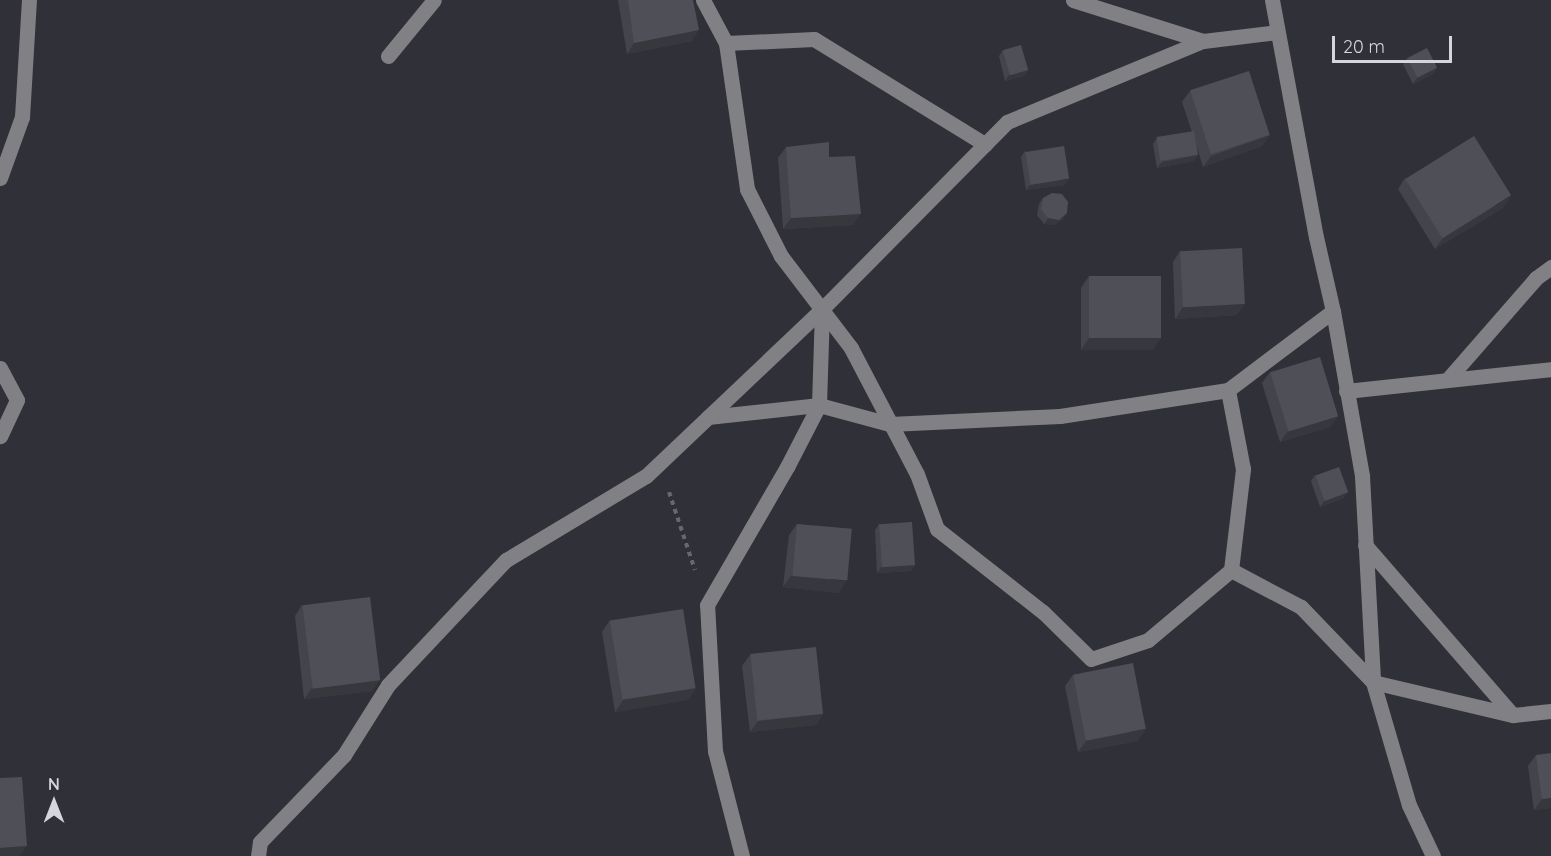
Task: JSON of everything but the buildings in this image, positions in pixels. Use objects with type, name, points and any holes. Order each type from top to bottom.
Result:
[{"type":"street","points":[[0,178],[22,117],[29,0]]},
{"type":"street","points":[[388,56],[434,0]]},
{"type":"street","points":[[703,0],[726,43],[747,189],[781,256],[851,348],[917,474],[937,529],[1043,612],[1090,659],[1148,640],[1231,570],[1244,469],[1228,390]]},
{"type":"street","points":[[1073,0],[1203,41]]},
{"type":"street","points":[[1272,0],[1316,237],[1333,311],[1362,476],[1373,682],[1409,805],[1433,856]]},
{"type":"street","points":[[258,856],[260,842],[344,755],[388,685],[506,560],[646,476],[661,463],[822,309],[1007,122],[1203,41],[1277,32]]},
{"type":"street","points":[[726,43],[814,39],[985,144]]},
{"type":"street","points":[[1448,379],[1536,278],[1551,267]]},
{"type":"street","points":[[742,856],[715,751],[707,605],[787,467],[819,405],[822,309]]},
{"type":"street","points":[[708,417],[819,405],[890,424],[1060,416],[1228,390],[1333,311]]},
{"type":"street","points":[[0,368],[17,400],[0,436]]},
{"type":"street","points":[[1346,391],[1551,369]]},
{"type":"street","points":[[1365,545],[1513,715]]},
{"type":"street","points":[[1231,570],[1301,607],[1373,682],[1513,715],[1551,711]]},
{"type":"path","points":[[661,463],[707,605]]}]
